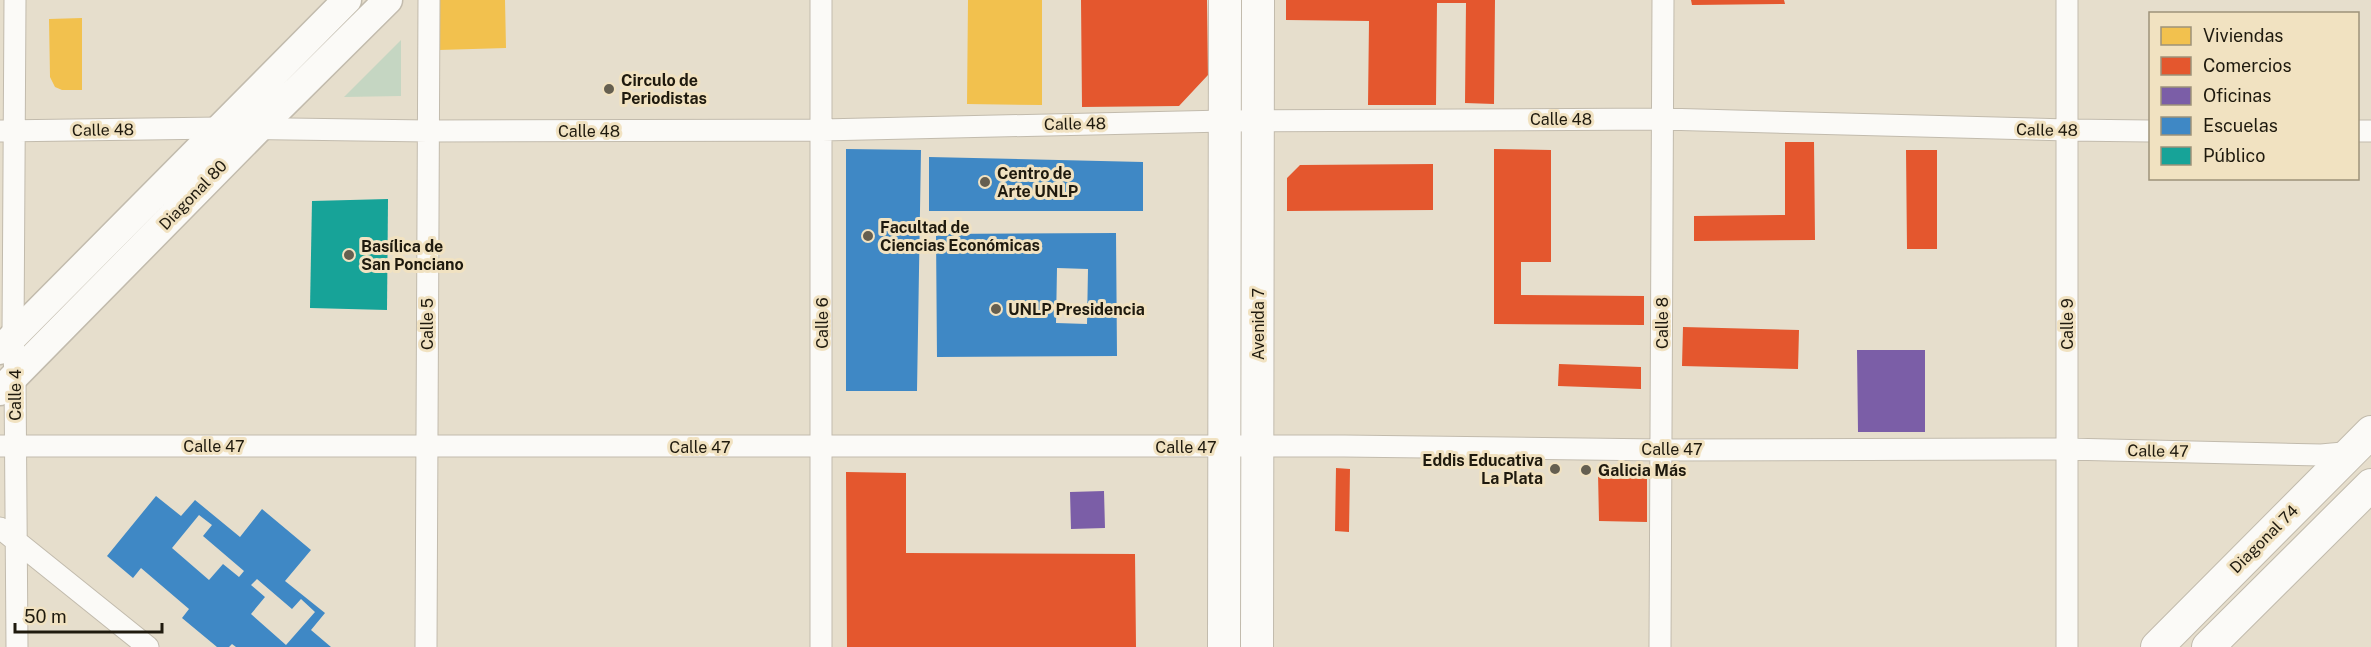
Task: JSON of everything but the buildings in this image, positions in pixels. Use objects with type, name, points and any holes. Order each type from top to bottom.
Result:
[{"type":"main road","name":"Diagonal 80","points":[[7,344],[347,0]]},
{"type":"main road","name":"Diagonal 80","points":[[8,383],[388,0]]},
{"type":"main road","name":"Avenida 7","points":[[1224,647],[1225,0]]},
{"type":"main road","name":"Avenida 7","points":[[1257,647],[1258,0]]},
{"type":"main road","name":"Diagonal 74","points":[[2157,647],[2364,445]]},
{"type":"main road","points":[[2208,647],[2371,485]]},
{"type":"street","name":"Calle 4","points":[[15,0],[7,131],[7,446],[16,542],[17,647]]},
{"type":"street","name":"Calle 5","points":[[426,647],[429,0]]},
{"type":"street","name":"Calle 6","points":[[821,0],[821,647]]},
{"type":"street","name":"Calle 8","points":[[1660,647],[1664,0]]},
{"type":"street","name":"Calle 9","points":[[2067,0],[2067,647]]},
{"type":"street","name":"Calle 48","points":[[7,131],[220,128],[428,131],[822,130],[1258,120],[1663,119],[2067,130],[2149,130]]},
{"type":"street","name":"Calle 47","points":[[7,446],[1344,446],[1661,450],[2067,449],[2321,455],[2364,445]]},
{"type":"street","points":[[0,528],[148,647]]},
{"type":"green space","points":[[401,40],[401,96],[344,97]]},
{"type":"place","name":"Circulo de Periodistas","points":[[609,89]]},
{"type":"place","name":"Centro de Arte UNLP","points":[[985,182]]},
{"type":"place","name":"Facultad de Ciencias Económicas","points":[[868,236]]},
{"type":"place","name":"Basílica de San Ponciano","points":[[349,255]]},
{"type":"place","name":"UNLP Presidencia","points":[[996,309]]},
{"type":"place","name":"Eddis Educativa La Plata","points":[[1555,469]]},
{"type":"place","name":"Galicia Más","points":[[1586,470]]}]
